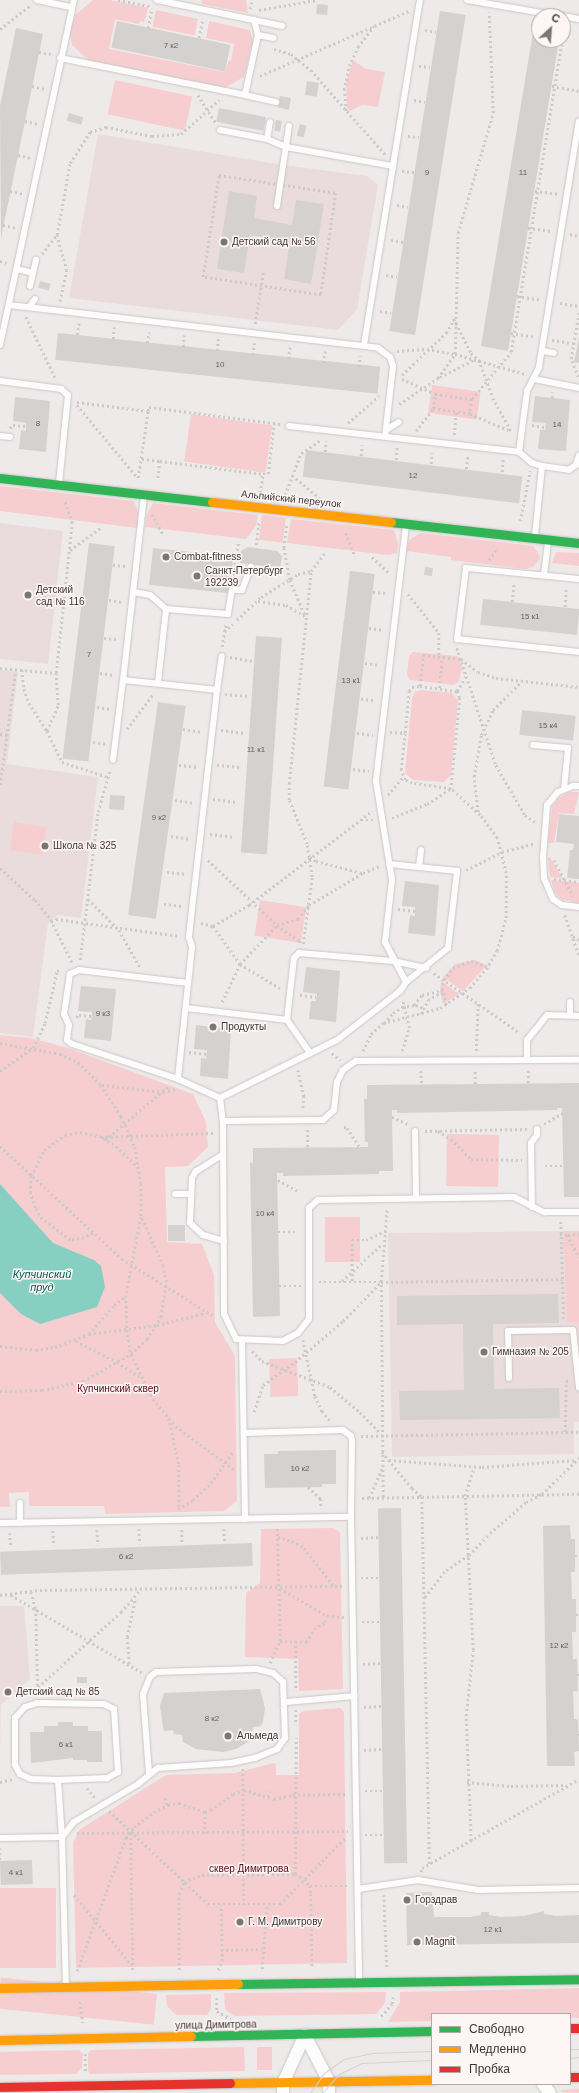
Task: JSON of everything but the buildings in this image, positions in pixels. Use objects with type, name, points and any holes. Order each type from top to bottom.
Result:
[{"type":"street","name":"Альпийский переулок","points":[[0,478],[60,489],[144,494],[579,543]]},
{"type":"street","points":[[0,1988],[579,1980]]},
{"type":"street","name":"улица Димитрова","points":[[0,2040],[305,2035],[431,2031]]},
{"type":"street","points":[[305,2035],[329,2087]]},
{"type":"street","points":[[283,2088],[305,2035]]},
{"type":"street","points":[[0,2087],[24,2090],[283,2088],[329,2087],[431,2080]]},
{"type":"street","points":[[544,2085],[550,2093]]},
{"type":"lane","points":[[37,0],[71,6]]},
{"type":"lane","points":[[0,345],[71,6],[74,0]]},
{"type":"lane","points":[[155,0],[282,26]]},
{"type":"lane","points":[[467,0],[531,11]]},
{"type":"lane","points":[[364,345],[420,2]]},
{"type":"lane","points":[[245,95],[258,39],[254,20]]},
{"type":"lane","points":[[258,39],[274,38]]},
{"type":"lane","points":[[60,58],[276,102]]},
{"type":"lane","points":[[519,452],[527,391],[534,379],[542,351],[579,121]]},
{"type":"lane","points":[[267,139],[270,122]]},
{"type":"lane","points":[[277,206],[289,126]]},
{"type":"lane","points":[[220,130],[267,139],[286,147],[393,166]]},
{"type":"lane","points":[[30,286],[36,260]]},
{"type":"lane","points":[[16,269],[33,273]]},
{"type":"lane","points":[[29,307],[35,299]]},
{"type":"lane","points":[[9,305],[364,345],[378,348],[387,353],[392,361],[386,433]]},
{"type":"lane","points":[[542,351],[554,353]]},
{"type":"lane","points":[[534,379],[579,388]]},
{"type":"lane","points":[[0,381],[61,388],[68,395],[60,489]]},
{"type":"lane","points":[[386,433],[399,422]]},
{"type":"lane","points":[[289,426],[386,433],[410,440],[519,452],[530,461],[542,466],[569,470],[576,465],[579,455]]},
{"type":"lane","points":[[0,436],[10,437]]},
{"type":"lane","points":[[534,538],[542,466]]},
{"type":"lane","points":[[113,760],[124,680],[144,494]]},
{"type":"lane","points":[[406,523],[396,580],[396,594],[376,772],[379,806],[392,880],[385,942],[393,961],[406,982]]},
{"type":"lane","points":[[544,575],[548,540]]},
{"type":"lane","points":[[134,592],[150,595],[166,609],[228,614],[232,590],[242,590],[251,567]]},
{"type":"lane","points":[[579,579],[466,568],[457,638],[579,652]]},
{"type":"lane","points":[[157,685],[166,609]]},
{"type":"lane","points":[[178,1079],[192,947],[189,937],[192,907],[222,656]]},
{"type":"lane","points":[[124,680],[217,691]]},
{"type":"lane","points":[[533,745],[568,748],[564,788]]},
{"type":"lane","points":[[579,786],[564,788],[551,798],[547,805],[543,840],[544,878],[553,899],[562,905],[579,908]]},
{"type":"lane","points":[[419,867],[421,850]]},
{"type":"lane","points":[[220,1098],[324,1046],[350,1031],[398,992],[406,982],[426,968],[448,948],[457,871],[389,864]]},
{"type":"lane","points":[[310,1053],[287,1020],[294,958],[302,952],[393,961],[426,968]]},
{"type":"lane","points":[[188,983],[79,970],[70,974],[64,1014],[69,1025],[66,1040],[72,1044],[178,1079],[220,1098]]},
{"type":"lane","points":[[570,1002],[570,1015]]},
{"type":"lane","points":[[186,1008],[287,1020]]},
{"type":"lane","points":[[527,1059],[527,1040],[546,1015],[579,1016]]},
{"type":"lane","points":[[223,1121],[323,1120],[329,1116],[336,1102],[339,1076],[348,1065],[361,1061],[527,1059],[579,1060]]},
{"type":"lane","points":[[220,1098],[223,1121],[224,1314],[226,1321],[236,1339],[242,1341],[283,1341],[298,1333],[309,1320],[308,1208],[318,1200],[514,1197],[544,1212],[579,1212]]},
{"type":"lane","points":[[532,1207],[531,1143],[537,1135],[537,1129]]},
{"type":"lane","points":[[415,1131],[416,1198]]},
{"type":"lane","points":[[222,1155],[196,1171],[192,1178],[190,1223],[203,1235],[224,1241]]},
{"type":"lane","points":[[175,1194],[191,1194]]},
{"type":"lane","points":[[509,1378],[508,1331],[573,1330],[579,1388]]},
{"type":"lane","points":[[242,1341],[245,1519]]},
{"type":"lane","points":[[244,1433],[343,1430],[351,1436],[359,1982]]},
{"type":"lane","points":[[20,1504],[20,1523]]},
{"type":"lane","points":[[0,1523],[351,1517]]},
{"type":"lane","points":[[62,1837],[74,1822],[143,1780],[149,1772],[166,1766],[219,1765],[242,1761],[267,1754],[282,1744],[285,1738],[286,1702],[283,1682],[273,1672],[255,1669],[156,1672],[150,1677],[143,1694],[149,1772]]},
{"type":"lane","points":[[286,1702],[355,1696]]},
{"type":"lane","points":[[37,1703],[104,1704],[114,1709],[118,1772],[107,1778],[58,1780],[25,1778],[20,1774],[15,1765],[15,1718],[24,1707],[37,1703]]},
{"type":"lane","points":[[58,1780],[62,1837],[66,1987]]},
{"type":"lane","points":[[0,1838],[62,1837]]},
{"type":"lane","points":[[358,1889],[418,1880],[478,1890],[579,1888]]},
{"type":"path","points":[[148,28],[155,0]]},
{"type":"path","points":[[250,12],[316,0]]},
{"type":"path","points":[[248,81],[374,26],[420,2]]},
{"type":"path","points":[[0,29],[31,4]]},
{"type":"path","points":[[438,378],[455,354],[454,319],[458,233],[493,112],[489,4]]},
{"type":"path","points":[[199,38],[205,10]]},
{"type":"path","points":[[347,113],[344,94],[347,70],[358,48],[374,26]]},
{"type":"path","points":[[258,39],[299,59],[322,81],[347,113],[389,158],[393,166]]},
{"type":"path","points":[[470,414],[472,399],[501,367],[511,352],[524,261],[560,48]]},
{"type":"path","points":[[32,86],[53,91]]},
{"type":"path","points":[[194,86],[220,130]]},
{"type":"path","points":[[553,86],[579,91]]},
{"type":"path","points":[[58,310],[65,290],[68,270],[57,235],[70,164],[90,132],[106,127],[173,136],[190,129],[226,93]]},
{"type":"path","points":[[219,175],[336,193],[321,295],[261,286],[204,278],[219,175]]},
{"type":"path","points":[[536,191],[567,196]]},
{"type":"path","points":[[36,260],[57,235]]},
{"type":"path","points":[[256,320],[263,273]]},
{"type":"path","points":[[21,306],[60,386]]},
{"type":"path","points":[[579,312],[571,359],[579,378]]},
{"type":"path","points":[[427,349],[446,333],[454,319]]},
{"type":"path","points":[[454,319],[471,353],[479,360],[511,431]]},
{"type":"path","points":[[387,353],[427,349],[479,360],[534,379]]},
{"type":"path","points":[[388,411],[438,378],[475,359]]},
{"type":"path","points":[[392,375],[435,394],[472,399]]},
{"type":"path","points":[[378,397],[379,391]]},
{"type":"path","points":[[410,440],[433,408],[435,394]]},
{"type":"path","points":[[141,482],[72,401],[148,411]]},
{"type":"path","points":[[138,478],[149,407],[289,426]]},
{"type":"path","points":[[433,408],[470,414],[521,435]]},
{"type":"path","points":[[453,444],[456,412]]},
{"type":"path","points":[[142,459],[268,474],[274,423]]},
{"type":"path","points":[[284,499],[301,453],[327,436]]},
{"type":"path","points":[[157,484],[160,461]]},
{"type":"path","points":[[518,525],[525,502],[530,461]]},
{"type":"path","points":[[260,496],[263,474]]},
{"type":"path","points":[[292,475],[327,504]]},
{"type":"path","points":[[47,731],[58,705],[56,673],[72,523],[60,489]]},
{"type":"path","points":[[256,545],[259,520]]},
{"type":"path","points":[[70,551],[102,527]]},
{"type":"path","points":[[232,590],[238,543]]},
{"type":"path","points":[[284,548],[290,580],[306,617]]},
{"type":"path","points":[[302,952],[310,905],[312,877],[309,856],[288,793],[311,571],[324,553]]},
{"type":"path","points":[[372,557],[396,580],[431,620],[439,633],[441,657],[439,688]]},
{"type":"path","points":[[224,631],[257,600],[298,574],[311,571]]},
{"type":"path","points":[[512,602],[515,572]]},
{"type":"path","points":[[564,607],[567,578]]},
{"type":"path","points":[[373,592],[396,594]]},
{"type":"path","points":[[257,600],[286,605],[306,617]]},
{"type":"path","points":[[228,614],[224,631],[222,656],[253,661]]},
{"type":"path","points":[[369,628],[392,630]]},
{"type":"path","points":[[457,638],[456,642],[466,676],[496,765],[525,815],[544,828]]},
{"type":"path","points":[[420,686],[423,655],[461,659],[489,676],[579,687]]},
{"type":"path","points":[[365,663],[388,666]]},
{"type":"path","points":[[0,668],[56,673]]},
{"type":"path","points":[[22,670],[24,689],[29,703],[47,731],[62,762],[108,777]]},
{"type":"path","points":[[0,785],[8,735],[15,674]]},
{"type":"path","points":[[451,789],[460,698],[458,691],[466,676]]},
{"type":"path","points":[[478,813],[474,777],[476,753],[484,729],[498,705],[523,681]]},
{"type":"path","points":[[123,733],[149,702],[157,685]]},
{"type":"path","points":[[213,926],[252,901],[309,856],[379,806],[403,777],[409,691],[415,686],[420,686],[458,691]]},
{"type":"path","points":[[217,691],[249,696]]},
{"type":"path","points":[[361,698],[384,700]]},
{"type":"path","points":[[183,729],[245,733]]},
{"type":"path","points":[[357,733],[405,733]]},
{"type":"path","points":[[0,734],[8,735]]},
{"type":"path","points":[[79,970],[98,812],[113,760]]},
{"type":"path","points":[[179,765],[241,767]]},
{"type":"path","points":[[353,769],[376,772]]},
{"type":"path","points":[[384,1023],[420,1014],[446,1005],[463,993],[488,967],[502,938],[506,918],[507,883],[502,852],[493,831],[478,813],[451,789],[412,783],[403,777]]},
{"type":"path","points":[[360,820],[382,821],[402,816],[451,789]]},
{"type":"path","points":[[175,800],[237,802]]},
{"type":"path","points":[[171,836],[233,837]]},
{"type":"path","points":[[457,871],[463,871],[502,852],[543,840]]},
{"type":"path","points":[[199,851],[277,925],[303,944]]},
{"type":"path","points":[[309,856],[316,861],[363,873]]},
{"type":"path","points":[[218,1012],[240,964],[277,925],[298,919],[310,905],[363,873],[389,864]]},
{"type":"path","points":[[0,868],[35,900],[51,922],[73,964],[79,970]]},
{"type":"path","points":[[167,872],[196,875]]},
{"type":"path","points":[[544,878],[579,882]]},
{"type":"path","points":[[564,880],[576,900]]},
{"type":"path","points":[[88,899],[120,930],[146,978]]},
{"type":"path","points":[[164,904],[192,907]]},
{"type":"path","points":[[562,905],[579,960]]},
{"type":"path","points":[[389,908],[415,911]]},
{"type":"path","points":[[51,922],[56,919],[120,930],[189,937]]},
{"type":"path","points":[[191,921],[213,926],[240,964],[289,993],[316,997]]},
{"type":"path","points":[[572,936],[579,940]]},
{"type":"path","points":[[446,1005],[442,991],[444,980],[453,968],[461,963],[476,962],[488,967]]},
{"type":"path","points":[[0,1071],[34,1048],[45,1023],[58,971],[73,964]]},
{"type":"path","points":[[426,968],[511,1025],[527,1040]]},
{"type":"path","points":[[414,1006],[422,995],[442,991]]},
{"type":"path","points":[[420,1014],[431,998],[442,991]]},
{"type":"path","points":[[398,992],[405,1006],[408,1017],[408,1032],[400,1060]]},
{"type":"path","points":[[476,1060],[478,1003]]},
{"type":"path","points":[[361,1061],[367,1040],[374,1030],[384,1023],[393,1013],[405,1006],[423,1008]]},
{"type":"path","points":[[69,1025],[79,1014],[91,1016]]},
{"type":"path","points":[[0,1043],[34,1048],[70,1058],[90,1072],[101,1085],[125,1124],[131,1137],[138,1167],[141,1216],[126,1296],[127,1330],[131,1354],[140,1377],[153,1399],[169,1417],[190,1438],[244,1476]]},
{"type":"path","points":[[324,1046],[348,1065]]},
{"type":"path","points":[[181,1051],[207,1054]]},
{"type":"path","points":[[296,1060],[304,1096],[304,1120]]},
{"type":"path","points":[[528,1066],[528,1083]]},
{"type":"path","points":[[421,1068],[422,1085]]},
{"type":"path","points":[[105,1140],[178,1079]]},
{"type":"path","points":[[101,1085],[162,1092]]},
{"type":"path","points":[[415,1131],[537,1129],[562,1113]]},
{"type":"path","points":[[392,1117],[408,1124]]},
{"type":"path","points":[[344,1127],[347,1128],[360,1147]]},
{"type":"path","points":[[307,1128],[308,1148]]},
{"type":"path","points":[[437,1130],[451,1139],[471,1159],[526,1160]]},
{"type":"path","points":[[94,1233],[84,1238],[70,1240],[42,1219],[30,1193],[31,1176],[44,1150],[53,1141],[65,1135],[80,1132],[99,1136],[131,1137],[223,1132]]},
{"type":"path","points":[[99,1136],[116,1146],[138,1167]]},
{"type":"path","points":[[0,1146],[31,1176],[132,1266],[206,1313],[226,1321]]},
{"type":"path","points":[[545,1166],[563,1166]]},
{"type":"path","points":[[278,1180],[298,1191]]},
{"type":"path","points":[[384,1498],[382,1452],[384,1419],[381,1282],[382,1245],[385,1231],[387,1198]]},
{"type":"path","points":[[0,1391],[12,1393],[67,1386],[83,1381],[118,1362],[140,1347],[156,1325],[164,1306],[166,1289],[163,1266],[141,1216]]},
{"type":"path","points":[[562,1218],[560,1234],[565,1330]]},
{"type":"path","points":[[352,1281],[352,1240],[366,1240],[385,1231]]},
{"type":"path","points":[[278,1232],[298,1232]]},
{"type":"path","points":[[560,1234],[579,1234]]},
{"type":"path","points":[[567,1235],[579,1257]]},
{"type":"path","points":[[342,1282],[382,1245]]},
{"type":"path","points":[[279,1286],[352,1281],[381,1282],[562,1279]]},
{"type":"path","points":[[172,1509],[179,1509],[202,1492],[226,1464],[244,1433],[263,1385],[343,1321],[381,1282]]},
{"type":"path","points":[[0,1346],[36,1350],[76,1341],[89,1334],[114,1305],[126,1296]]},
{"type":"path","points":[[89,1334],[156,1325],[206,1313]]},
{"type":"path","points":[[298,1333],[306,1350],[311,1382],[322,1411],[336,1430]]},
{"type":"path","points":[[76,1341],[118,1362],[140,1377]]},
{"type":"path","points":[[242,1341],[262,1361],[311,1382],[330,1387],[360,1412],[382,1434]]},
{"type":"path","points":[[565,1432],[566,1381],[578,1377]]},
{"type":"path","points":[[169,1417],[179,1465],[179,1509],[182,1544]]},
{"type":"path","points":[[351,1436],[382,1434],[579,1432]]},
{"type":"path","points":[[382,1452],[422,1497],[430,1864]]},
{"type":"path","points":[[388,1460],[474,1466],[578,1459]]},
{"type":"path","points":[[424,1597],[446,1570],[469,1555],[516,1510],[542,1494],[578,1459]]},
{"type":"path","points":[[471,1841],[467,1782],[467,1703],[473,1650],[465,1496],[474,1466]]},
{"type":"path","points":[[370,1498],[383,1468]]},
{"type":"path","points":[[308,1488],[321,1499],[322,1518]]},
{"type":"path","points":[[353,1499],[579,1494]]},
{"type":"path","points":[[224,1519],[225,1543]]},
{"type":"path","points":[[267,1671],[280,1641],[277,1519]]},
{"type":"path","points":[[139,1521],[140,1544]]},
{"type":"path","points":[[53,1522],[54,1546]]},
{"type":"path","points":[[97,1522],[98,1545]]},
{"type":"path","points":[[10,1523],[11,1547]]},
{"type":"path","points":[[277,1526],[285,1526]]},
{"type":"path","points":[[278,1537],[292,1541],[304,1548],[334,1586]]},
{"type":"path","points":[[344,1578],[344,1594]]},
{"type":"path","points":[[0,1595],[30,1592],[140,1589],[353,1586]]},
{"type":"path","points":[[278,1588],[327,1616],[353,1617]]},
{"type":"path","points":[[129,1664],[126,1637],[135,1598],[140,1589]]},
{"type":"path","points":[[30,1592],[36,1609],[37,1703]]},
{"type":"path","points":[[10,1595],[90,1640],[150,1677]]},
{"type":"path","points":[[38,1688],[135,1598]]},
{"type":"path","points":[[344,1609],[345,1623]]},
{"type":"path","points":[[280,1641],[306,1642],[314,1628],[325,1622],[327,1616]]},
{"type":"path","points":[[296,1642],[296,1726]]},
{"type":"path","points":[[295,1874],[297,1795],[296,1734]]},
{"type":"path","points":[[242,1761],[244,1790],[244,1905]]},
{"type":"path","points":[[78,1779],[102,1806]]},
{"type":"path","points":[[418,1880],[422,1868],[579,1779]]},
{"type":"path","points":[[467,1782],[510,1786],[568,1785]]},
{"type":"path","points":[[75,1965],[76,1974],[126,1838],[140,1822],[168,1805],[185,1804],[205,1812],[218,1806],[233,1794],[244,1790],[268,1797],[279,1798],[297,1795],[348,1793],[348,1802]]},
{"type":"path","points":[[268,1797],[270,1791]]},
{"type":"path","points":[[165,1798],[168,1805]]},
{"type":"path","points":[[101,1814],[114,1807]]},
{"type":"path","points":[[108,1810],[208,1904],[280,1904],[348,1833]]},
{"type":"path","points":[[205,1812],[205,1833]]},
{"type":"path","points":[[348,1824],[348,1842]]},
{"type":"path","points":[[78,1828],[73,1834],[244,1832],[348,1833]]},
{"type":"path","points":[[131,1833],[133,1972]]},
{"type":"path","points":[[0,1847],[0,1861]]},
{"type":"path","points":[[179,1972],[179,1894],[184,1882],[202,1875],[295,1874],[304,1879],[310,1886],[312,1970]]},
{"type":"path","points":[[349,1879],[349,1894]]},
{"type":"path","points":[[383,1885],[387,1970]]},
{"type":"path","points":[[310,1886],[349,1886],[358,1889]]},
{"type":"path","points":[[73,1901],[72,1893],[133,1965]]},
{"type":"path","points":[[262,1970],[262,1949],[266,1942],[267,1904]]},
{"type":"path","points":[[220,1905],[221,1950],[217,1985],[217,2011],[232,2020],[238,2020]]},
{"type":"path","points":[[221,1950],[262,1949]]},
{"type":"path","points":[[380,2018],[392,2004],[393,1991]]},
{"type":"path","points":[[79,1996],[83,2027]]},
{"type":"path","points":[[85,2050],[85,2073]]},
{"type":"shaded area","name":"Детский сад № 56","points":[[98,134],[283,165],[367,176],[378,185],[357,309],[338,330],[69,298]]},
{"type":"shaded area","name":"Детский сад № 116","points":[[0,523],[63,531],[48,664],[0,659]]},
{"type":"shaded area","name":"Школа № 325","points":[[0,670],[18,671],[7,764],[98,777],[81,918],[58,915],[48,923],[33,1037],[0,1033]]},
{"type":"shaded area","name":"Гимназия № 205","points":[[579,1231],[579,1422],[574,1422],[574,1454],[392,1457],[388,1233]]},
{"type":"shaded area","name":"Детский сад № 85","points":[[0,1606],[24,1606],[30,1679],[1,1705],[0,1756]]},
{"type":"green space","points":[[93,0],[110,0],[148,8],[144,22],[140,21],[139,24],[115,19],[109,49],[225,72],[229,60],[231,61],[234,44],[206,38],[209,21],[250,30],[253,42],[244,77],[224,88],[88,60],[72,45],[70,33],[75,15]]},
{"type":"green space","points":[[202,0],[246,0],[248,13],[202,4]]},
{"type":"green space","points":[[156,10],[198,19],[195,36],[152,27]]},
{"type":"green space","points":[[353,60],[366,69],[385,72],[378,107],[362,105],[350,111],[347,108],[346,83]]},
{"type":"green space","points":[[115,80],[192,96],[185,131],[108,114]]},
{"type":"green space","points":[[432,385],[481,392],[477,420],[428,413]]},
{"type":"green space","points":[[191,414],[272,425],[266,473],[184,462]]},
{"type":"green space","points":[[0,486],[134,501],[138,512],[137,528],[0,511]]},
{"type":"green space","points":[[153,503],[258,515],[256,526],[246,539],[145,527],[147,514]]},
{"type":"green space","points":[[262,515],[286,518],[283,543],[259,540]]},
{"type":"green space","points":[[291,519],[394,530],[398,543],[397,553],[388,555],[287,543]]},
{"type":"green space","points":[[421,533],[533,546],[539,554],[540,559],[533,567],[526,569],[451,560],[451,557],[406,551],[409,540]]},
{"type":"green space","points":[[556,552],[579,553],[579,566],[552,563]]},
{"type":"green space","points":[[413,652],[458,656],[462,668],[459,682],[453,685],[410,680],[407,675],[409,656]]},
{"type":"green space","points":[[421,690],[452,693],[458,700],[451,775],[444,782],[413,780],[405,773],[412,698],[415,692]]},
{"type":"green space","points":[[569,792],[579,792],[574,814],[559,813],[554,843],[548,843],[552,807],[557,799]]},
{"type":"green space","points":[[14,822],[47,827],[42,855],[10,850]]},
{"type":"green space","points":[[550,857],[562,878],[550,877],[548,858]]},
{"type":"green space","points":[[551,880],[579,883],[579,903],[561,899],[554,890]]},
{"type":"green space","points":[[260,900],[306,907],[301,943],[254,936]]},
{"type":"green space","points":[[475,960],[487,965],[463,991],[443,977],[455,964]]},
{"type":"green space","points":[[441,981],[459,994],[443,1004],[440,992]]},
{"type":"green space","name":"Купчинский сквер","points":[[0,1035],[31,1038],[68,1048],[193,1094],[206,1122],[208,1147],[188,1166],[165,1167],[167,1242],[202,1244],[214,1275],[215,1322],[235,1356],[237,1501],[224,1511],[105,1514],[104,1506],[29,1506],[29,1492],[9,1493],[10,1507],[0,1507]]},
{"type":"green space","points":[[447,1134],[499,1135],[498,1187],[446,1186]]},
{"type":"green space","points":[[325,1217],[360,1217],[360,1262],[325,1262]]},
{"type":"green space","points":[[563,1231],[579,1231],[579,1330],[578,1322],[567,1322]]},
{"type":"green space","points":[[297,1358],[298,1396],[270,1397],[269,1359]]},
{"type":"green space","points":[[333,1528],[340,1532],[343,1689],[299,1691],[298,1659],[245,1657],[246,1593],[260,1583],[261,1529]]},
{"type":"green space","name":"сквер Димитрова","points":[[340,1708],[344,1712],[347,1963],[76,1968],[73,1843],[79,1830],[166,1775],[235,1773],[273,1763],[276,1764],[276,1775],[299,1775],[299,1714],[303,1711]]},
{"type":"green space","points":[[0,1888],[56,1888],[56,1968],[0,1968]]},
{"type":"green space","points":[[1,1978],[157,1994],[154,2025],[0,2009]]},
{"type":"green space","points":[[579,1988],[579,2018],[571,2018],[571,2013],[431,2013],[431,2021],[388,2022],[400,2002],[400,1992]]},
{"type":"green space","points":[[386,1992],[385,2003],[376,2014],[234,2016],[225,2009],[224,1993]]},
{"type":"green space","points":[[211,1994],[211,2009],[207,2015],[176,2015],[167,2006],[166,1995]]},
{"type":"green space","points":[[244,2047],[245,2071],[89,2074],[88,2069],[88,2053],[91,2050]]},
{"type":"green space","points":[[257,2047],[272,2047],[272,2070],[257,2070]]},
{"type":"green space","points":[[79,2050],[83,2054],[82,2068],[76,2074],[0,2075],[0,2052]]},
{"type":"green space","points":[[579,2089],[579,2093],[561,2092],[562,2090]]},
{"type":"water","name":"Купчинский пруд","points":[[0,1184],[53,1243],[94,1260],[101,1266],[105,1287],[97,1307],[40,1324],[21,1314],[0,1293]]},
{"type":"tram line","points":[[571,2049],[579,2049]]},
{"type":"tram line","points":[[310,2093],[324,2073],[344,2059],[373,2053],[431,2051]]},
{"type":"tram line","points":[[571,2058],[579,2057]]},
{"type":"tram line","points":[[322,2093],[339,2074],[362,2063],[431,2060]]},
{"type":"traffic: fast","points":[[0,478],[212,502]]},
{"type":"traffic: fast","points":[[391,522],[579,543]]},
{"type":"traffic: fast","points":[[238,1984],[579,1979]]},
{"type":"traffic: fast","points":[[191,2036],[431,2031]]},
{"type":"traffic: slow","points":[[212,502],[391,522]]},
{"type":"traffic: slow","points":[[0,1988],[238,1984]]},
{"type":"traffic: slow","points":[[0,2040],[191,2036]]},
{"type":"traffic: slow","points":[[230,2083],[431,2080]]},
{"type":"traffic: jam","points":[[571,2028],[579,2028]]},
{"type":"traffic: jam","points":[[571,2077],[579,2077]]},
{"type":"traffic: jam","points":[[0,2087],[230,2083]]},
{"type":"place","name":"Детский сад № 56","points":[[224,242]]},
{"type":"place","name":"Combat-fitness","points":[[166,557]]},
{"type":"place","name":"Санкт-Петербург 192239","points":[[197,576]]},
{"type":"place","name":"Детский сад № 116","points":[[28,595]]},
{"type":"place","name":"Школа № 325","points":[[45,846]]},
{"type":"place","name":"Продукты","points":[[213,1027]]},
{"type":"place","name":"Гимназия № 205","points":[[484,1352]]},
{"type":"place","name":"Детский сад № 85","points":[[8,1692]]},
{"type":"place","name":"Альмеда","points":[[228,1736]]},
{"type":"place","name":"Горздрав","points":[[407,1900]]},
{"type":"place","name":"Г. М. Димитрову","points":[[240,1922]]},
{"type":"place","name":"Magnit","points":[[417,1942]]}]
